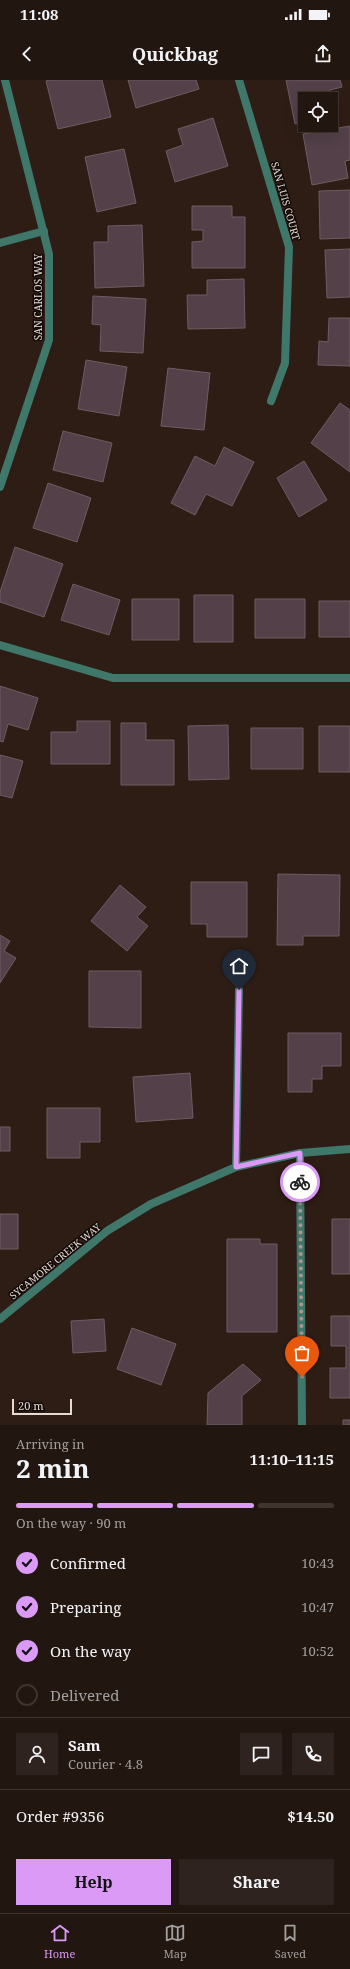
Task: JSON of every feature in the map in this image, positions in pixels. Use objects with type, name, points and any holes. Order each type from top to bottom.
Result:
[{"type":"street","name":"SAN CARLOS WAY","points":[[0,487],[49,340],[49,254],[5,80]]},
{"type":"street","name":"SAN LUIS COURT","points":[[239,80],[289,247],[284,363],[271,401]]},
{"type":"street","points":[[0,243],[44,231]]},
{"type":"street","points":[[0,645],[113,678],[350,678]]},
{"type":"street","points":[[236,1167],[239,990]]},
{"type":"street","name":"SYCAMORE CREEK WAY","points":[[0,1319],[107,1231],[151,1204],[236,1167],[300,1153],[350,1149]]},
{"type":"street","points":[[300,1153],[302,1425]]},
{"type":"building","points":[[102,80],[111,117],[58,129],[46,81]]},
{"type":"building","points":[[128,80],[196,80],[199,89],[136,108]]},
{"type":"building","points":[[286,80],[340,80],[342,87],[330,90],[330,92],[298,92],[298,123],[295,124]]},
{"type":"building","points":[[213,118],[228,166],[175,182],[166,151],[183,145],[178,129]]},
{"type":"building","points":[[350,126],[350,160],[345,161],[348,178],[312,185],[303,134],[315,132],[338,132],[338,128]]},
{"type":"building","points":[[124,149],[136,203],[97,212],[85,157]]},
{"type":"building","points":[[350,190],[350,238],[320,239],[319,191]]},
{"type":"building","points":[[192,206],[232,206],[232,217],[245,217],[245,268],[192,268],[192,242],[203,241],[203,230],[192,230]]},
{"type":"building","points":[[142,225],[144,286],[95,288],[94,242],[108,242],[108,226]]},
{"type":"building","points":[[350,249],[350,297],[327,298],[325,250]]},
{"type":"building","points":[[244,279],[245,328],[188,329],[187,295],[207,295],[207,280]]},
{"type":"building","points":[[93,296],[146,299],[143,353],[100,351],[101,325],[92,324]]},
{"type":"building","points":[[329,318],[350,318],[350,366],[318,365],[319,341],[328,342]]},
{"type":"building","points":[[86,360],[127,367],[119,416],[78,409]]},
{"type":"building","points":[[168,368],[210,373],[204,430],[161,426]]},
{"type":"building","points":[[340,403],[350,410],[350,472],[311,443]]},
{"type":"building","points":[[63,431],[112,443],[103,482],[53,470]]},
{"type":"building","points":[[224,447],[254,462],[232,506],[206,494],[195,515],[171,503],[195,456],[215,466]]},
{"type":"building","points":[[304,461],[327,500],[299,517],[277,478]]},
{"type":"building","points":[[48,483],[91,498],[77,542],[33,528]]},
{"type":"building","points":[[15,547],[63,564],[44,617],[0,602],[0,592]]},
{"type":"building","points":[[73,584],[120,600],[109,635],[61,620]]},
{"type":"building","points":[[194,595],[233,595],[233,642],[194,642]]},
{"type":"building","points":[[132,599],[179,599],[179,640],[132,640]]},
{"type":"building","points":[[255,599],[305,599],[305,638],[255,638]]},
{"type":"building","points":[[319,601],[350,601],[350,637],[319,637]]},
{"type":"building","points":[[0,686],[38,698],[28,730],[8,724],[3,742],[0,741]]},
{"type":"building","points":[[77,721],[110,721],[110,764],[51,764],[51,732],[77,732]]},
{"type":"building","points":[[121,723],[146,723],[146,740],[174,740],[174,785],[121,785]]},
{"type":"building","points":[[228,725],[229,779],[189,780],[188,726]]},
{"type":"building","points":[[319,726],[350,726],[350,772],[319,772]]},
{"type":"building","points":[[251,728],[303,728],[303,769],[251,769]]},
{"type":"building","points":[[0,755],[23,761],[12,798],[0,795]]},
{"type":"building","points":[[278,874],[340,875],[339,936],[303,936],[303,945],[277,945]]},
{"type":"building","points":[[191,882],[247,882],[247,937],[207,937],[207,924],[191,924]]},
{"type":"building","points":[[120,885],[146,907],[137,917],[148,926],[127,951],[91,921]]},
{"type":"building","points":[[0,935],[10,941],[4,951],[16,958],[0,983]]},
{"type":"building","points":[[89,971],[141,971],[141,1028],[89,1027]]},
{"type":"building","points":[[288,1033],[341,1033],[341,1066],[322,1066],[322,1079],[312,1079],[312,1092],[288,1092]]},
{"type":"building","points":[[190,1073],[193,1118],[136,1122],[133,1077]]},
{"type":"building","points":[[47,1108],[100,1108],[100,1142],[80,1142],[80,1158],[47,1158]]},
{"type":"building","points":[[0,1127],[10,1127],[10,1151],[0,1151]]},
{"type":"building","points":[[0,1214],[18,1214],[18,1249],[0,1249]]},
{"type":"building","points":[[332,1219],[350,1219],[350,1274],[332,1274]]},
{"type":"building","points":[[227,1239],[260,1239],[260,1244],[277,1244],[277,1332],[227,1332]]},
{"type":"building","points":[[331,1316],[350,1316],[350,1398],[330,1398],[330,1368],[346,1368],[346,1346],[331,1346]]},
{"type":"building","points":[[104,1319],[106,1351],[73,1353],[71,1321]]},
{"type":"building","points":[[132,1328],[176,1344],[161,1385],[117,1369]]},
{"type":"building","points":[[243,1364],[261,1380],[242,1396],[242,1425],[207,1425],[208,1393]]},
{"type":"building","points":[[343,1420],[350,1420],[350,1425],[343,1425]]},
{"type":"way so far","points":[[300,1182],[302,1377]]},
{"type":"route","points":[[239,990],[236,1167],[300,1153],[300,1182]]}]
